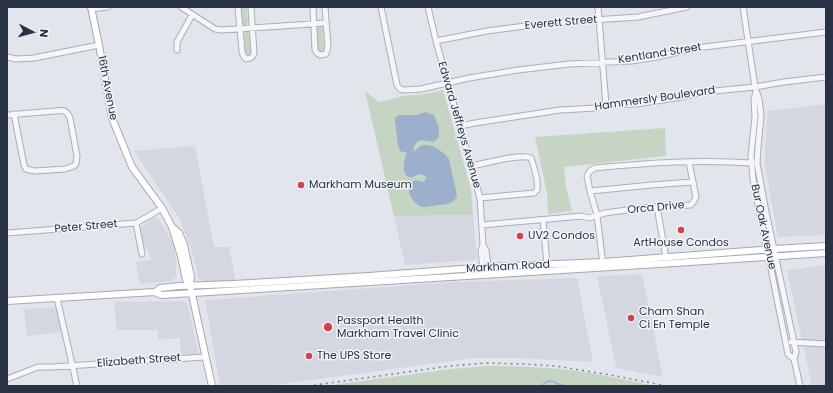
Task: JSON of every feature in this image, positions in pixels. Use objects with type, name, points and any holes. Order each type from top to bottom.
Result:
[{"type":"main road","name":"16th Avenue","points":[[91,8],[112,118],[132,167],[162,208],[172,227],[186,280],[192,293],[212,386]]},
{"type":"main road","name":"Markham Road","points":[[826,246],[771,249],[603,265],[486,275],[161,295],[155,292],[160,288],[547,264],[603,265],[826,253]]},
{"type":"main road","points":[[7,301],[155,292]]},
{"type":"street","points":[[91,8],[108,7]]},
{"type":"street","points":[[181,7],[215,29],[222,30],[326,23]]},
{"type":"street","points":[[238,7],[243,55],[246,59],[252,58],[254,54],[251,7]]},
{"type":"street","points":[[313,7],[316,50],[320,55],[326,54],[328,46],[325,7]]},
{"type":"street","name":"Kentland Street","points":[[380,7],[397,85],[404,90],[424,89],[476,77],[545,67],[632,61],[696,48],[826,32]]},
{"type":"street","name":"Edward Jeffreys Avenue","points":[[428,7],[436,41],[480,198],[483,245],[486,250],[486,275]]},
{"type":"street","points":[[598,7],[606,105]]},
{"type":"street","name":"Everett Street","points":[[436,41],[487,31],[548,23],[638,17],[687,7]]},
{"type":"street","name":"Bur Oak Avenue","points":[[743,7],[761,116],[758,163],[788,354],[794,359]]},
{"type":"street","points":[[176,50],[177,42],[192,15]]},
{"type":"street","points":[[7,57],[34,58],[99,45]]},
{"type":"street","name":"Hammersly Boulevard","points":[[460,126],[560,110],[596,108],[606,105],[636,104],[704,92],[756,90],[784,82],[826,77]]},
{"type":"street","name":"Bur Oak Avenue","points":[[756,90],[754,99],[755,117],[751,155],[753,179],[771,249]]},
{"type":"street","points":[[7,115],[14,114],[62,110],[65,111],[70,118],[77,156],[76,164],[65,169],[30,171],[26,169],[14,114]]},
{"type":"street","points":[[471,166],[523,156],[531,158],[533,164],[538,187],[534,193],[480,198]]},
{"type":"street","points":[[590,191],[692,182],[689,162]]},
{"type":"street","points":[[603,265],[597,215],[590,191],[588,176],[595,168],[652,163],[752,163]]},
{"type":"street","name":"Orca Drive","points":[[482,225],[582,216],[589,218],[605,213],[641,208],[691,205],[696,197],[692,182]]},
{"type":"street","points":[[657,207],[666,258]]},
{"type":"street","name":"Peter Street","points":[[7,233],[136,223],[162,208]]},
{"type":"street","points":[[544,220],[547,264]]},
{"type":"street","points":[[136,223],[142,254]]},
{"type":"street","name":"Bur Oak Avenue","points":[[772,257],[794,342],[796,352],[794,359],[800,386]]},
{"type":"street","points":[[57,298],[77,386]]},
{"type":"street","points":[[786,342],[826,344]]},
{"type":"street","name":"Elizabeth Street","points":[[7,379],[38,367],[205,357]]},
{"type":"shaded area","points":[[826,104],[826,235],[778,237],[765,166],[768,111]]},
{"type":"shaded area","points":[[195,146],[214,247],[229,247],[236,282],[209,283],[198,278],[190,245],[179,218],[134,151]]},
{"type":"shaded area","points":[[473,215],[477,258],[475,260],[405,265],[394,216]]},
{"type":"shaded area","points":[[155,217],[158,218],[173,243],[177,265],[175,266],[177,276],[172,281],[140,284],[136,262],[151,260],[148,250],[143,247],[140,228]]},
{"type":"shaded area","points":[[826,265],[826,386],[812,386],[787,270]]},
{"type":"shaded area","points":[[642,274],[663,377],[616,368],[597,276]]},
{"type":"shaded area","points":[[577,278],[593,362],[517,358],[474,358],[268,386],[220,386],[205,300],[454,282]]},
{"type":"shaded area","points":[[182,301],[187,303],[199,355],[181,358],[180,338],[158,339],[158,330],[117,330],[114,302]]},
{"type":"shaded area","points":[[58,307],[62,332],[27,336],[24,309]]},
{"type":"green space","points":[[241,7],[247,7],[247,25],[244,25],[242,22]]},
{"type":"green space","points":[[318,26],[323,28],[323,52],[319,51],[318,49]]},
{"type":"green space","points":[[245,32],[248,32],[249,34],[251,52],[249,56],[246,55],[245,52]]},
{"type":"green space","points":[[443,90],[471,189],[473,215],[394,216],[365,91],[379,102],[403,96],[426,94]]},
{"type":"green space","points":[[665,128],[666,156],[564,167],[566,187],[572,211],[548,214],[547,193],[535,137]]},
{"type":"green space","points":[[488,366],[570,370],[655,386],[324,386],[452,369]]},
{"type":"water","points":[[425,112],[434,115],[439,128],[439,137],[434,142],[418,141],[414,146],[414,151],[421,146],[428,145],[436,148],[449,159],[457,196],[453,202],[449,204],[423,207],[415,203],[410,194],[409,186],[411,183],[414,181],[423,182],[426,177],[422,174],[409,177],[405,173],[404,165],[407,153],[400,151],[395,118],[399,115],[417,115]]},
{"type":"waterway","points":[[542,386],[549,381],[565,386]]},
{"type":"railway","points":[[308,386],[450,366],[487,363],[556,366],[667,386]]},
{"type":"place","name":"Markham Museum","points":[[301,185]]},
{"type":"place","name":"ArtHouse Condos","points":[[681,230]]},
{"type":"place","name":"UV2 Condos","points":[[520,236]]},
{"type":"place","name":"Cham Shan Ci En Temple","points":[[631,318]]},
{"type":"place","name":"Passport Health Markham Travel Clinic","points":[[328,327]]},
{"type":"place","name":"The UPS Store","points":[[309,356]]}]
